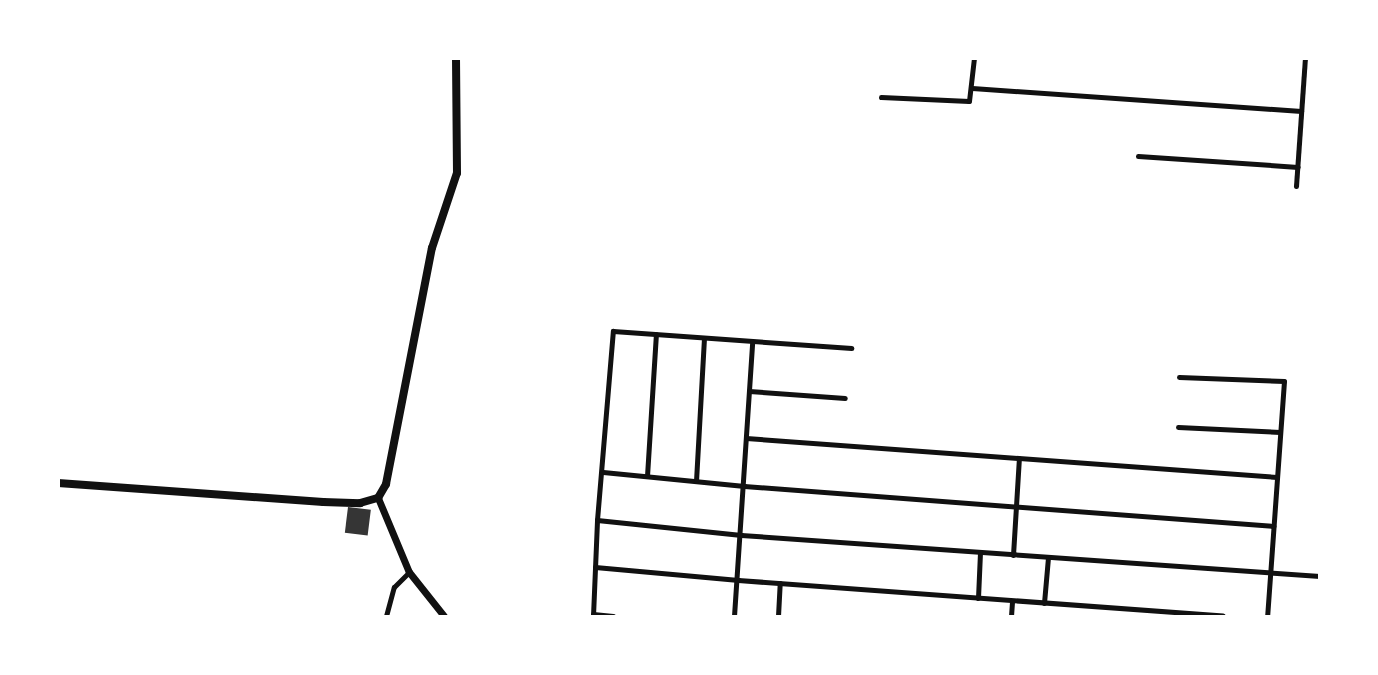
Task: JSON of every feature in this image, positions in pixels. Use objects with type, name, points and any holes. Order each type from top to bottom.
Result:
[{"type":"main road","points":[[58,483],[233,497],[360,503],[378,498],[386,484],[432,248],[457,173],[456,58]]},
{"type":"street","points":[[881,97],[967,102],[971,100],[974,58]]},
{"type":"street","points":[[1296,186],[1305,58]]},
{"type":"street","points":[[972,88],[1301,111]]},
{"type":"street","points":[[1138,156],[1298,167]]},
{"type":"street","points":[[613,616],[593,616],[597,520],[603,471],[613,331],[851,348]]},
{"type":"street","points":[[647,476],[656,334]]},
{"type":"street","points":[[696,481],[704,338]]},
{"type":"street","points":[[734,616],[752,342]]},
{"type":"street","points":[[1179,377],[1284,381],[1267,616]]},
{"type":"street","points":[[749,391],[845,398]]},
{"type":"street","points":[[1178,427],[1280,432]]},
{"type":"street","points":[[746,438],[1277,477]]},
{"type":"street","points":[[1013,555],[1019,458]]},
{"type":"street","points":[[603,471],[744,486],[1273,526]]},
{"type":"street","points":[[378,498],[409,572],[444,616]]},
{"type":"street","points":[[597,520],[741,535],[1320,576]]},
{"type":"street","points":[[978,598],[980,552]]},
{"type":"street","points":[[1044,603],[1048,557]]},
{"type":"street","points":[[595,567],[738,580],[1223,616]]},
{"type":"street","points":[[386,616],[394,586],[409,572]]},
{"type":"street","points":[[778,616],[780,583]]},
{"type":"street","points":[[1011,616],[1012,601]]},
{"type":"building","points":[[348,507],[371,510],[368,536],[345,533]]}]
